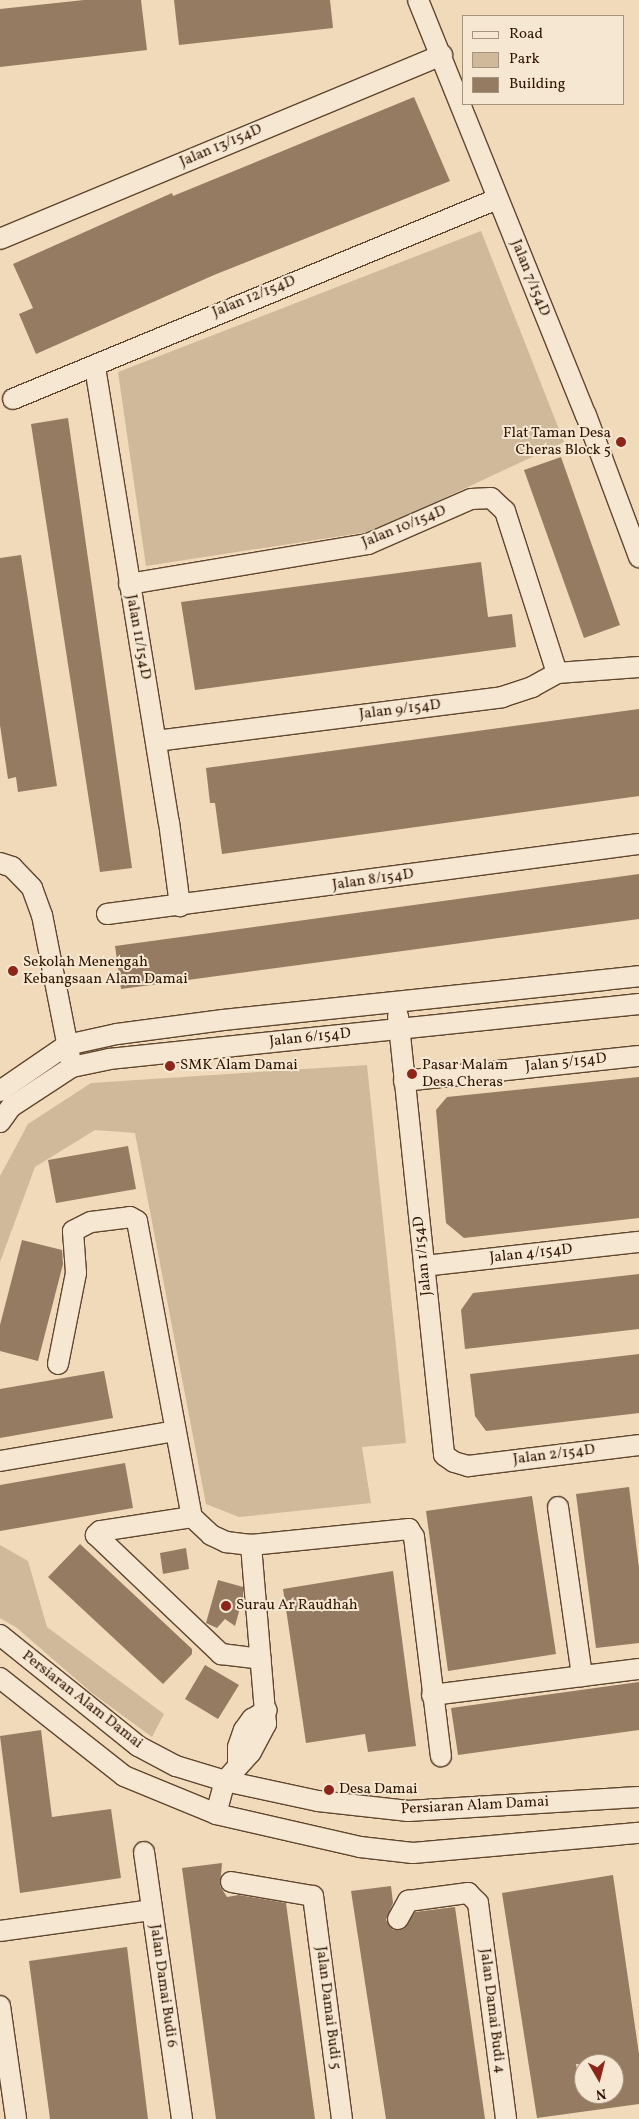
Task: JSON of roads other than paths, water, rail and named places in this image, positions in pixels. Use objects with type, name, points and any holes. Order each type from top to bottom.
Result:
[{"type":"street","name":"Jalan 7/154D","points":[[418,0],[586,415],[639,557]]},
{"type":"street","name":"Jalan 13/154D","points":[[0,239],[442,56]]},
{"type":"street","name":"Jalan 12/154D","points":[[13,399],[95,367],[212,314],[497,199]]},
{"type":"street","name":"Jalan 11/154D","points":[[95,367],[156,741],[180,906]]},
{"type":"street","name":"Jalan 10/154D","points":[[129,584],[368,544],[471,499],[491,498],[506,511],[557,673]]},
{"type":"street","name":"Jalan 9/154D","points":[[156,741],[502,697],[532,687],[557,673],[639,667]]},
{"type":"street","name":"Jalan 8/154D","points":[[107,914],[180,906],[639,844]]},
{"type":"street","points":[[0,862],[12,867],[32,888],[42,915],[72,1067]]},
{"type":"street","name":"Jalan 6/154D","points":[[0,1091],[68,1045],[117,1034],[639,976]]},
{"type":"street","name":"Jalan 1/154D","points":[[396,1002],[444,1455],[454,1462],[468,1466]]},
{"type":"street","name":"Jalan 6/154D","points":[[0,1122],[11,1107],[72,1067],[109,1059],[639,1004]]},
{"type":"street","points":[[63,1018],[88,1031],[117,1034]]},
{"type":"street","points":[[45,1059],[63,1018]]},
{"type":"street","name":"Jalan 5/154D","points":[[404,1081],[639,1056]]},
{"type":"street","points":[[58,1364],[76,1273],[73,1231],[91,1222],[130,1217],[137,1221],[192,1517],[211,1535],[226,1542],[251,1545],[408,1529],[414,1537],[441,1756]]},
{"type":"street","name":"Jalan 4/154D","points":[[424,1266],[639,1242]]},
{"type":"street","points":[[0,1461],[175,1431]]},
{"type":"street","name":"Jalan 2/154D","points":[[468,1466],[639,1445]]},
{"type":"street","points":[[558,1507],[582,1676]]},
{"type":"street","points":[[192,1517],[100,1531],[96,1535],[221,1654],[261,1659]]},
{"type":"street","points":[[216,1814],[225,1781],[251,1752],[266,1724],[267,1710],[251,1545]]},
{"type":"street","name":"Persiaran Alam Damai","points":[[0,1635],[138,1746],[176,1766],[225,1781],[336,1804],[408,1811],[639,1797]]},
{"type":"street","points":[[432,1695],[639,1669]]},
{"type":"street","points":[[0,1678],[124,1776],[216,1814],[360,1847],[413,1853],[634,1835]]},
{"type":"street","name":"Jalan Damai Budi 6","points":[[144,1852],[182,2119]]},
{"type":"street","name":"Jalan Damai Budi 5","points":[[231,1882],[313,1896],[342,2119]]},
{"type":"street","name":"Jalan Damai Budi 4","points":[[398,1919],[408,1901],[468,1893],[478,1903],[506,2119]]},
{"type":"street","points":[[0,1931],[152,1910]]},
{"type":"street","points":[[0,2006],[16,2119]]},
{"type":"place","name":"Flat Taman Desa Cheras Block 5","points":[[621,442]]},
{"type":"place","name":"Sekolah Menengah Kebangsaan Alam Damai","points":[[13,971]]},
{"type":"place","name":"SMK Alam Damai","points":[[170,1066]]},
{"type":"place","name":"Pasar Malam Desa Cheras","points":[[412,1074]]},
{"type":"place","name":"Surau Ar Raudhah","points":[[226,1606]]},
{"type":"place","name":"Desa Damai","points":[[329,1790]]}]
